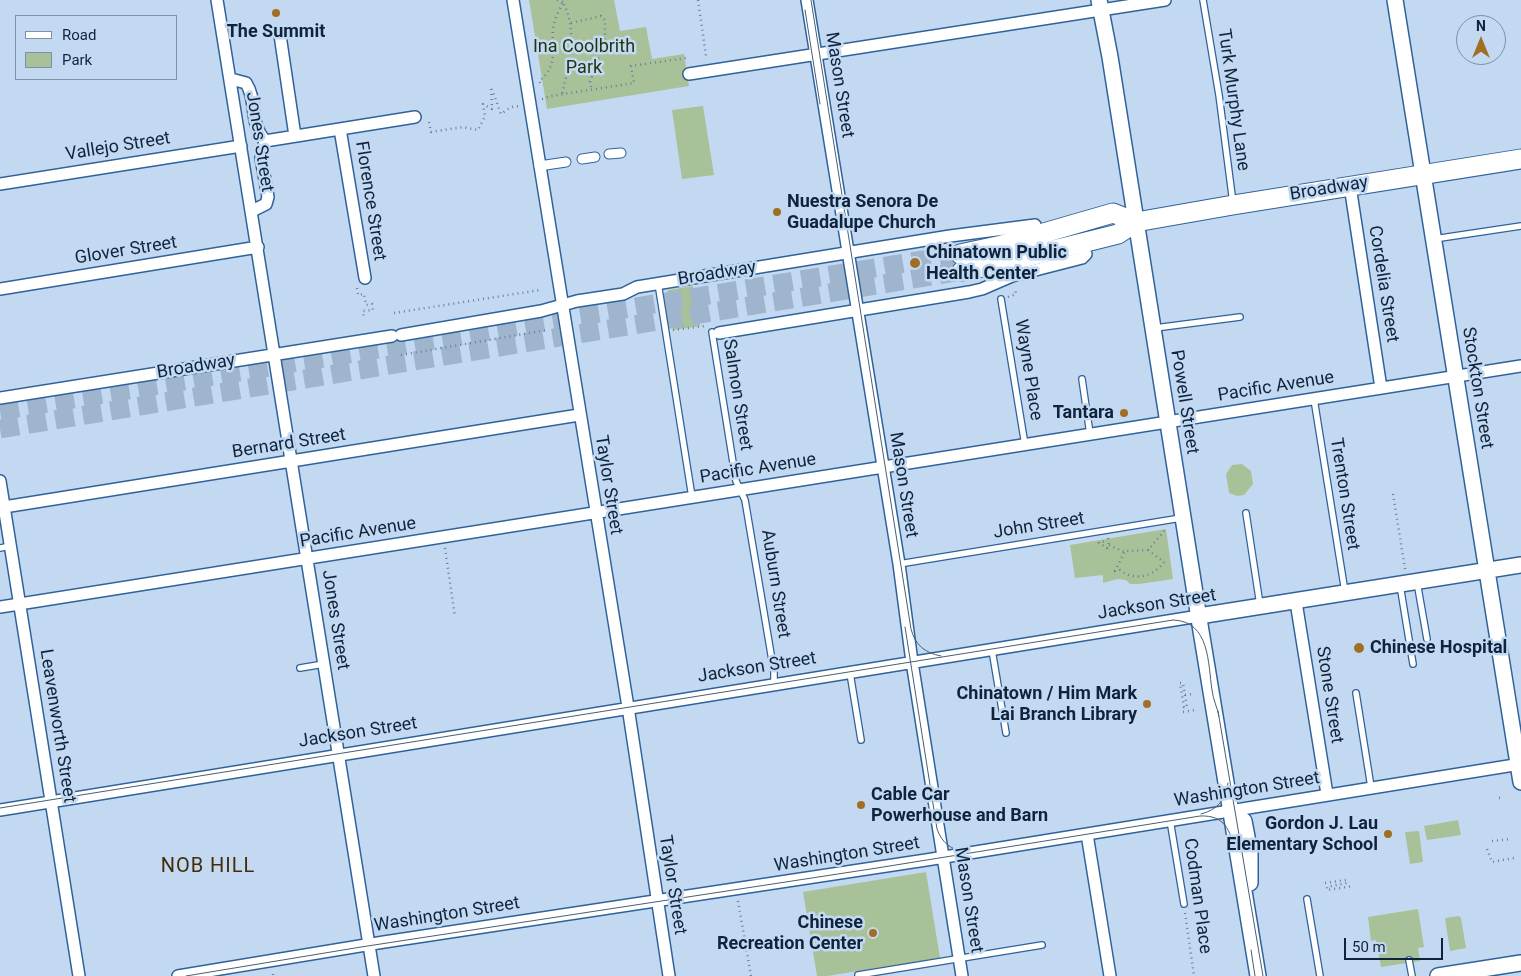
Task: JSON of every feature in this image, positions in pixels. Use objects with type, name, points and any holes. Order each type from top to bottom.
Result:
[{"type":"main road","name":"Broadway","points":[[1136,222],[1113,213],[1043,228],[961,263],[994,265],[1086,248],[1118,234],[1136,222],[1521,159]]},
{"type":"street","name":"Jones Street","points":[[217,0],[374,976]]},
{"type":"street","name":"Taylor Street","points":[[513,0],[628,708],[669,976]]},
{"type":"street","name":"Mason Street","points":[[807,0],[962,976]]},
{"type":"street","points":[[688,74],[1100,5],[1164,0]]},
{"type":"street","name":"Stockton Street","points":[[1395,0],[1521,782]]},
{"type":"street","name":"Powell Street","points":[[1100,5],[1258,976]]},
{"type":"street","points":[[280,34],[295,136]]},
{"type":"street","name":"Jones Street","points":[[231,78],[246,83],[250,90],[255,124],[259,133],[266,141],[261,158],[268,197],[266,204],[252,211]]},
{"type":"street","points":[[266,141],[415,117]]},
{"type":"street","name":"Florence Street","points":[[340,129],[365,278]]},
{"type":"street","name":"Vallejo Street","points":[[0,184],[241,146]]},
{"type":"street","points":[[609,154],[622,152]]},
{"type":"street","points":[[582,159],[595,157]]},
{"type":"street","points":[[539,166],[566,162]]},
{"type":"street","name":"Cordelia Street","points":[[1350,186],[1382,388]]},
{"type":"street","name":"Broadway","points":[[0,398],[541,312],[577,301],[623,294],[637,287],[950,236],[1043,228]]},
{"type":"street","name":"Glover Street","points":[[0,289],[258,247]]},
{"type":"street","name":"Broadway","points":[[716,333],[982,289],[1012,276],[1082,258],[1086,248]]},
{"type":"street","name":"Pacific Avenue","points":[[0,607],[1521,366]]},
{"type":"street","name":"Bernard Street","points":[[4,507],[579,415]]},
{"type":"street","name":"Leavenworth Street","points":[[0,481],[4,507],[5,547],[20,604],[79,976]]},
{"type":"street","name":"Jackson Street","points":[[0,810],[1521,565]]},
{"type":"street","name":"Stone Street","points":[[1296,602],[1327,794]]},
{"type":"street","name":"Washington Street","points":[[178,976],[943,857],[1519,764]]},
{"type":"street","points":[[1087,834],[1110,976]]},
{"type":"street","points":[[1438,976],[1521,963]]},
{"type":"lane","name":"Turk Murphy Lane","points":[[1203,0],[1233,205]]},
{"type":"lane","points":[[1434,240],[1521,226]]},
{"type":"lane","points":[[658,284],[692,498]]},
{"type":"lane","name":"Wayne Place","points":[[1001,299],[1025,445]]},
{"type":"lane","points":[[1153,328],[1240,317]]},
{"type":"lane","name":"Salmon Street","points":[[716,333],[736,479],[742,490]]},
{"type":"lane","points":[[1082,379],[1090,434]]},
{"type":"lane","name":"Trenton Street","points":[[1314,399],[1345,594]]},
{"type":"lane","name":"Auburn Street","points":[[742,490],[774,672],[774,685]]},
{"type":"lane","points":[[1246,513],[1261,607]]},
{"type":"lane","name":"John Street","points":[[898,564],[1184,518]]},
{"type":"lane","points":[[1418,582],[1427,638]]},
{"type":"lane","points":[[1400,585],[1413,664]]},
{"type":"lane","points":[[992,650],[1006,733]]},
{"type":"lane","points":[[300,668],[324,664]]},
{"type":"lane","points":[[850,673],[861,740]]},
{"type":"lane","points":[[1356,693],[1371,787]]},
{"type":"lane","name":"Codman Place","points":[[1170,820],[1184,904]]},
{"type":"lane","points":[[1307,899],[1320,976]]},
{"type":"lane","points":[[858,975],[1042,945]]},
{"type":"lane","points":[[1409,960],[1412,976]]},
{"type":"path","points":[[557,0],[563,2]]},
{"type":"path","points":[[698,0],[706,56]]},
{"type":"path","points":[[562,94],[572,42],[571,23],[563,2]]},
{"type":"path","points":[[542,99],[539,81],[548,74],[552,64],[553,26],[563,2]]},
{"type":"path","points":[[571,23],[601,16],[604,20],[605,38],[590,82],[592,90]]},
{"type":"path","points":[[551,96],[634,83],[631,66],[686,58]]},
{"type":"path","points":[[429,122],[431,132],[463,127],[478,130],[485,116],[483,104],[492,109],[491,87],[502,114],[511,107]]},
{"type":"path","points":[[394,313],[540,290]]},
{"type":"path","points":[[358,291],[358,295],[364,294],[366,305],[372,304],[373,310],[363,312],[364,318]]},
{"type":"path","points":[[671,331],[691,328]]},
{"type":"path","points":[[400,355],[547,330]]},
{"type":"path","points":[[1393,494],[1405,568]]},
{"type":"path","points":[[1148,550],[1168,528]]},
{"type":"path","points":[[1109,545],[1124,552]]},
{"type":"path","points":[[445,548],[455,617]]},
{"type":"path","points":[[1125,550],[1148,550],[1164,562],[1153,574],[1136,576],[1127,575],[1120,570],[1115,570],[1125,550]]},
{"type":"path","points":[[1182,695],[1192,694]]},
{"type":"path","points":[[1183,712],[1195,710]]},
{"type":"path","points":[[1499,798],[1504,797]]},
{"type":"path","points":[[1331,840],[1339,839]]},
{"type":"path","points":[[1492,841],[1511,839]]},
{"type":"path","points":[[1487,849],[1492,862],[1514,858]]},
{"type":"path","points":[[1324,883],[1346,880],[1347,883],[1327,887],[1327,890],[1353,886]]},
{"type":"path","points":[[738,900],[750,976]]},
{"type":"path","name":"Codman Place","points":[[1184,904],[1194,976]]},
{"type":"green space","name":"Ina Coolbrith Park","points":[[529,0],[614,0],[620,31],[646,27],[652,59],[684,54],[689,86],[547,109]]},
{"type":"green space","points":[[703,106],[714,175],[682,179],[672,110]]},
{"type":"green space","points":[[693,286],[700,326],[673,330],[667,295],[668,290]]},
{"type":"green space","points":[[1242,464],[1251,471],[1253,484],[1244,495],[1237,496],[1229,493],[1226,474],[1232,465]]},
{"type":"green space","points":[[1166,529],[1173,579],[1130,584],[1126,580],[1118,579],[1103,583],[1103,575],[1075,578],[1070,545]]},
{"type":"green space","points":[[1458,820],[1461,835],[1427,840],[1424,826]]},
{"type":"green space","points":[[1419,831],[1423,862],[1410,864],[1405,832]]},
{"type":"green space","name":"Chinese Recreation Center","points":[[926,872],[940,958],[817,976],[803,892]]},
{"type":"green space","points":[[1418,909],[1424,947],[1418,948],[1420,961],[1381,967],[1376,940],[1371,941],[1368,917]]},
{"type":"green space","points":[[1459,916],[1461,918],[1466,948],[1450,951],[1445,918]]},
{"type":"tunnel","points":[[0,411],[960,254]]},
{"type":"tunnel","points":[[0,429],[962,271]]},
{"type":"tram line","points":[[811,0],[911,629],[918,644],[930,653],[941,656]]},
{"type":"tram line","points":[[805,10],[820,104]]},
{"type":"tram line","points":[[0,808],[1173,620],[1185,622],[1201,636],[1208,657],[1213,693],[1219,716]]},
{"type":"tram line","points":[[905,627],[937,829],[948,845],[956,850],[966,852]]},
{"type":"tram line","points":[[1218,711],[1263,976]]},
{"type":"tram line","points":[[1201,814],[1212,810],[1220,803],[1228,783]]},
{"type":"tram line","points":[[186,976],[1200,816],[1208,816],[1221,821],[1228,830],[1235,851]]},
{"type":"tram line","points":[[1251,950],[1255,976]]},
{"type":"place","name":"The Summit","points":[[276,13]]},
{"type":"place","name":"Nuestra Senora De Guadalupe Church","points":[[777,212]]},
{"type":"place","name":"Chinatown Public Health Center","points":[[915,263]]},
{"type":"place","name":"Tantara","points":[[1124,413]]},
{"type":"place","name":"Chinese Hospital","points":[[1359,648]]},
{"type":"place","name":"Chinatown / Him Mark Lai Branch Library","points":[[1147,704]]},
{"type":"place","name":"Cable Car Powerhouse and Barn","points":[[861,805]]},
{"type":"place","name":"Gordon J. Lau Elementary School","points":[[1388,834]]},
{"type":"place","name":"Chinese Recreation Center","points":[[873,933]]},
{"type":"district","name":"NOB HILL","points":[[208,867]]}]
